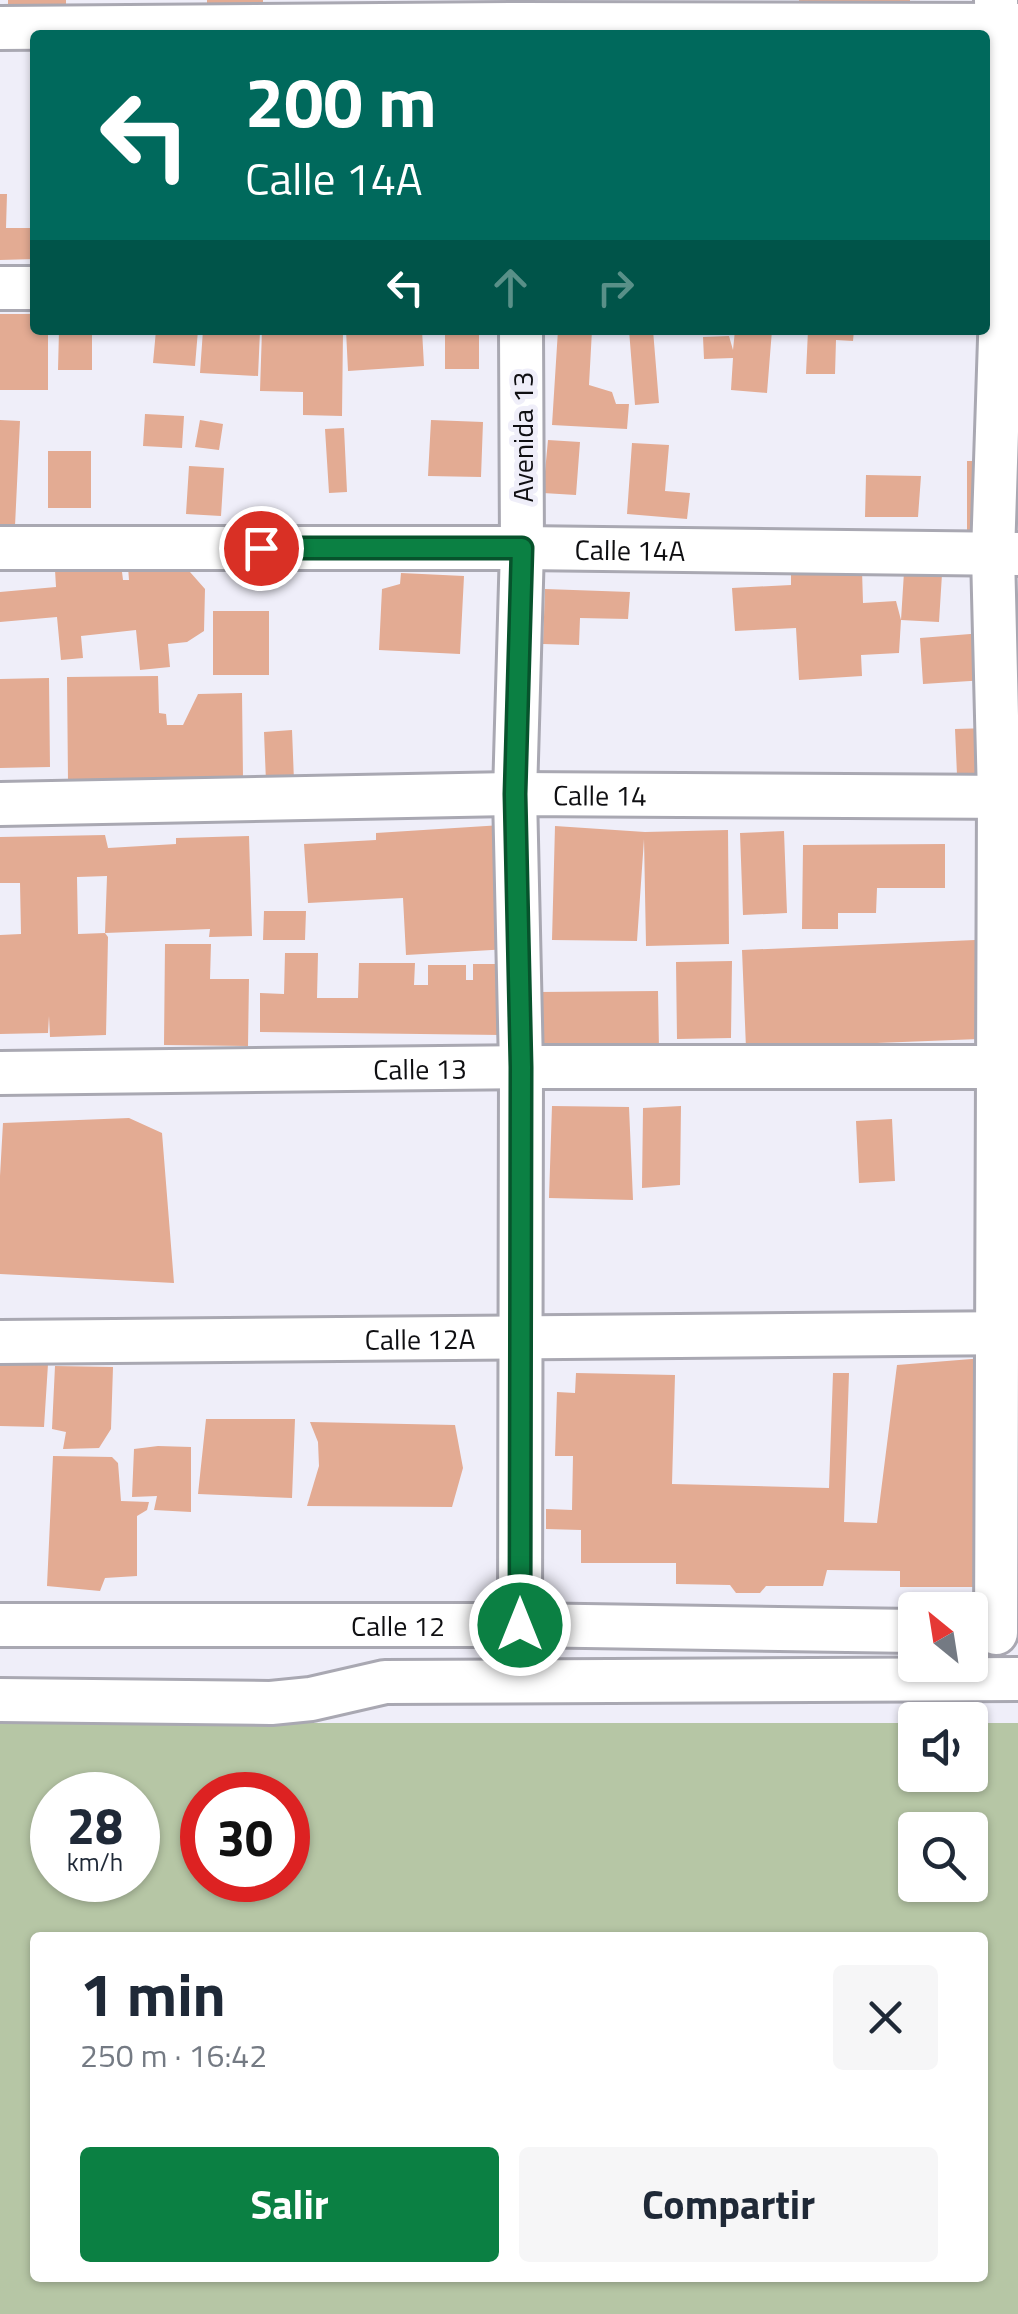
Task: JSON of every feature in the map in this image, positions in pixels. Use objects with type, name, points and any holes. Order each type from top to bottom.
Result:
[{"type":"street","points":[[0,28],[1004,16],[1007,1333],[995,1632]]},
{"type":"street","points":[[0,288],[30,288]]},
{"type":"street","name":"Avenida 13","points":[[520,1625],[521,1067],[515,794],[522,548],[521,335]]},
{"type":"street","name":"Calle 14A","points":[[0,548],[522,548],[1005,554]]},
{"type":"street","name":"Calle 14","points":[[0,804],[515,794],[1008,797]]},
{"type":"street","name":"Calle 13","points":[[0,1074],[521,1067],[1007,1067]]},
{"type":"street","name":"Calle 12A","points":[[0,1342],[1007,1333]]},
{"type":"street","name":"Calle 12","points":[[0,1625],[520,1625],[898,1631]]},
{"type":"street","points":[[0,1700],[271,1703],[312,1699],[385,1682],[1018,1679]]},
{"type":"green space","points":[[0,1723],[898,1723],[898,1792],[988,1792],[988,1723],[1018,1723],[1018,2314],[0,2314]]},
{"type":"building","points":[[8,0],[66,0],[66,20],[8,20]]},
{"type":"building","points":[[207,0],[263,0],[263,13],[207,13]]},
{"type":"building","points":[[799,0],[910,0],[910,6],[799,5]]},
{"type":"building","points":[[0,194],[7,194],[6,228],[30,228],[30,259],[0,260]]},
{"type":"building","points":[[0,314],[30,314],[30,335],[48,335],[48,390],[0,390]]},
{"type":"building","points":[[59,335],[92,335],[92,370],[58,370]]},
{"type":"building","points":[[156,335],[198,335],[195,366],[153,363]]},
{"type":"building","points":[[203,335],[260,335],[258,376],[200,373]]},
{"type":"building","points":[[262,335],[343,335],[342,416],[303,415],[303,392],[260,391]]},
{"type":"building","points":[[346,335],[422,335],[424,366],[348,371]]},
{"type":"building","points":[[445,335],[479,335],[479,369],[445,369]]},
{"type":"building","points":[[558,335],[592,335],[589,385],[612,392],[616,404],[629,404],[627,429],[552,425]]},
{"type":"building","points":[[629,335],[653,335],[659,403],[635,405]]},
{"type":"building","points":[[734,335],[772,335],[767,393],[731,390],[733,358],[704,359],[703,337],[729,336],[733,350]]},
{"type":"building","points":[[808,335],[854,335],[853,341],[836,340],[835,374],[806,374]]},
{"type":"building","points":[[145,414],[184,416],[182,448],[143,446]]},
{"type":"building","points":[[0,420],[20,421],[15,526],[0,526]]},
{"type":"building","points":[[200,420],[223,424],[219,450],[195,447]]},
{"type":"building","points":[[431,420],[483,422],[481,477],[428,476]]},
{"type":"building","points":[[344,428],[347,492],[329,493],[325,429]]},
{"type":"building","points":[[548,440],[580,442],[576,495],[543,493]]},
{"type":"building","points":[[632,443],[669,445],[665,491],[690,493],[687,519],[627,514]]},
{"type":"building","points":[[48,451],[91,451],[91,508],[48,508]]},
{"type":"building","points":[[967,461],[992,461],[993,532],[967,532]]},
{"type":"building","points":[[189,466],[224,468],[221,516],[186,514]]},
{"type":"building","points":[[866,475],[921,476],[918,517],[865,517]]},
{"type":"building","points":[[121,564],[123,580],[129,580],[128,567],[158,564],[163,571],[190,572],[205,589],[204,631],[187,642],[168,644],[170,667],[140,670],[136,630],[81,636],[83,658],[61,660],[57,617],[0,622],[0,592],[56,587],[55,570]]},
{"type":"building","points":[[862,570],[863,603],[896,601],[901,620],[899,653],[861,655],[862,676],[799,680],[796,628],[735,631],[732,588],[791,585],[791,573]]},
{"type":"building","points":[[904,572],[942,574],[939,622],[901,620]]},
{"type":"building","points":[[401,573],[464,576],[460,654],[379,650],[382,589],[400,584]]},
{"type":"building","points":[[545,589],[630,592],[628,619],[580,618],[579,645],[543,644]]},
{"type":"building","points":[[213,611],[269,611],[269,675],[213,675]]},
{"type":"building","points":[[983,633],[986,680],[923,684],[920,638]]},
{"type":"building","points":[[158,676],[159,713],[166,714],[167,725],[183,725],[198,694],[242,693],[243,778],[68,781],[67,677]]},
{"type":"building","points":[[49,678],[50,767],[0,768],[0,679]]},
{"type":"building","points":[[989,728],[991,773],[957,775],[955,729]]},
{"type":"building","points":[[292,730],[294,781],[266,782],[264,732]]},
{"type":"building","points":[[502,825],[509,949],[406,955],[403,898],[308,903],[304,844],[376,840],[376,833]]},
{"type":"building","points":[[555,826],[645,832],[728,830],[729,944],[646,946],[644,839],[637,941],[552,940]]},
{"type":"building","points":[[784,831],[787,913],[743,915],[740,833]]},
{"type":"building","points":[[105,835],[108,848],[176,844],[176,838],[249,836],[252,936],[209,937],[210,929],[105,933],[106,1035],[50,1037],[49,1016],[48,1033],[0,1034],[0,935],[21,934],[20,883],[0,883],[0,837]],"holes":[[[107,876],[105,933],[78,934],[77,877]]]},
{"type":"building","points":[[945,844],[945,888],[877,888],[876,913],[838,913],[838,929],[802,929],[803,845]]},
{"type":"building","points":[[264,911],[306,911],[305,940],[263,940]]},
{"type":"building","points":[[975,940],[979,1039],[746,1048],[742,950]]},
{"type":"building","points":[[165,944],[211,944],[210,979],[249,979],[248,1046],[164,1045]]},
{"type":"building","points":[[285,953],[318,953],[317,998],[358,998],[359,963],[415,963],[414,985],[428,985],[428,965],[466,965],[466,980],[473,980],[473,964],[501,964],[501,1035],[260,1032],[260,993],[284,994]]},
{"type":"building","points":[[732,961],[731,1038],[677,1039],[676,962]]},
{"type":"building","points":[[658,991],[659,1050],[539,1051],[539,992]]},
{"type":"building","points":[[552,1106],[629,1107],[633,1200],[549,1198]]},
{"type":"building","points":[[681,1106],[680,1185],[642,1188],[643,1108]]},
{"type":"building","points":[[129,1118],[162,1133],[174,1283],[0,1274],[3,1123]]},
{"type":"building","points":[[892,1119],[895,1181],[859,1183],[856,1121]]},
{"type":"building","points":[[984,1358],[987,1587],[900,1587],[900,1571],[827,1570],[823,1586],[766,1586],[760,1593],[736,1593],[730,1585],[676,1584],[676,1563],[581,1563],[581,1530],[546,1529],[546,1509],[572,1510],[573,1456],[555,1456],[557,1392],[575,1393],[576,1373],[675,1375],[672,1484],[829,1488],[833,1373],[849,1373],[844,1522],[877,1523],[897,1365]]},
{"type":"building","points":[[0,1364],[48,1364],[44,1427],[0,1426]]},
{"type":"building","points":[[55,1366],[113,1367],[111,1429],[99,1448],[63,1449],[66,1432],[52,1429]]},
{"type":"building","points":[[206,1419],[295,1419],[292,1498],[198,1494]]},
{"type":"building","points":[[310,1422],[455,1425],[463,1468],[452,1507],[307,1506],[319,1466],[318,1442]]},
{"type":"building","points":[[191,1447],[191,1512],[154,1510],[157,1496],[132,1497],[134,1449]]},
{"type":"building","points":[[53,1456],[112,1457],[118,1463],[121,1501],[149,1502],[147,1510],[137,1516],[137,1576],[105,1578],[100,1591],[47,1586]]},
{"type":"route","points":[[261,548],[522,548],[515,794],[521,1067],[520,1625]]}]
